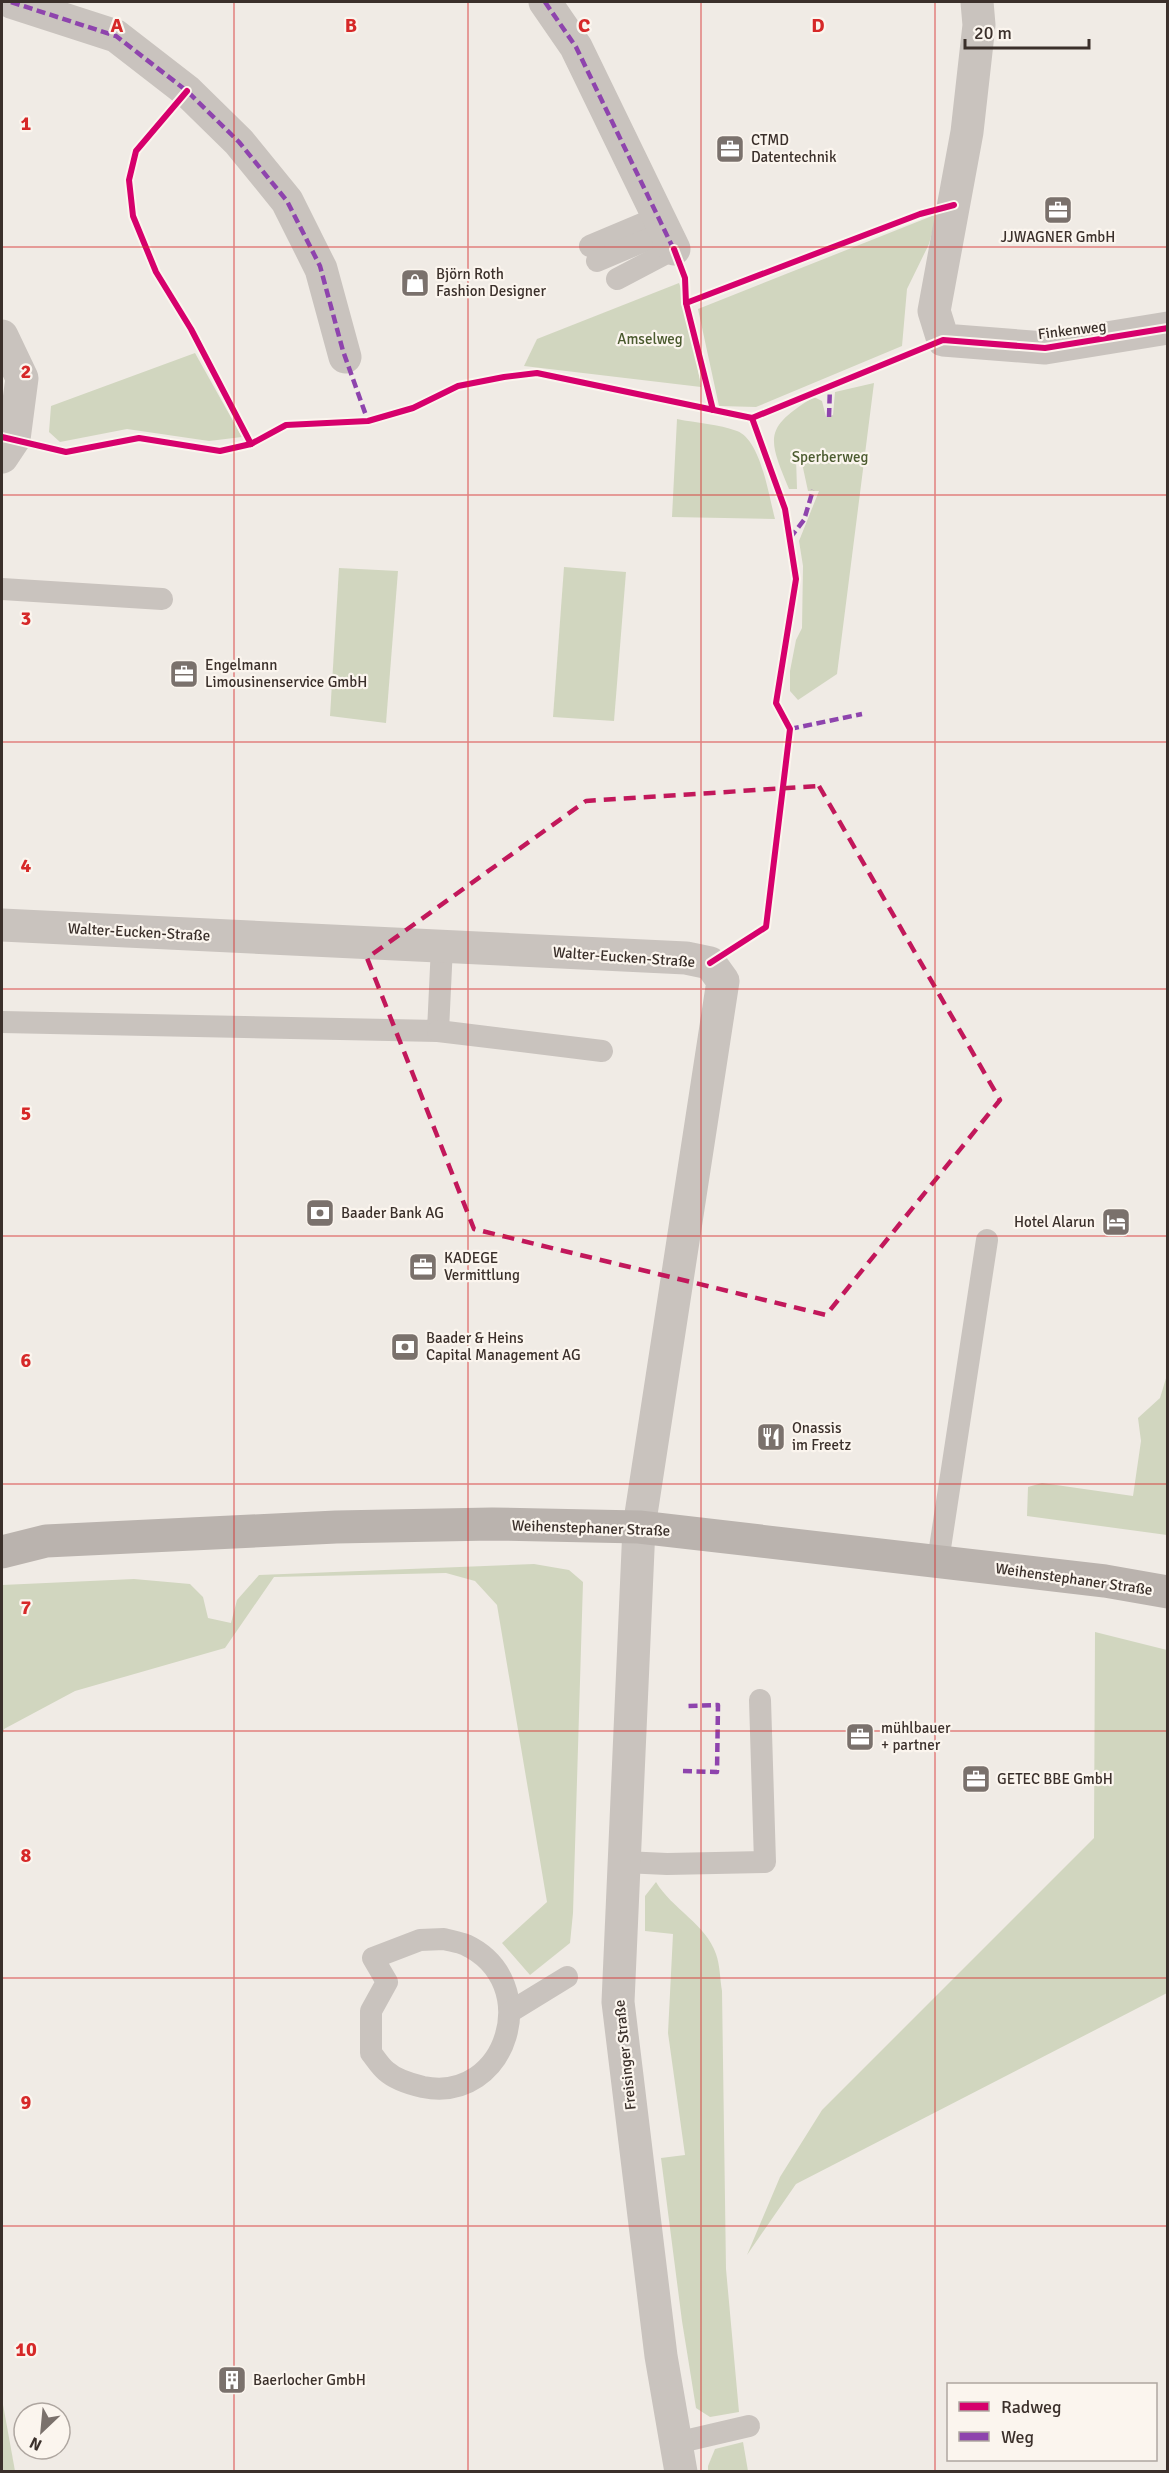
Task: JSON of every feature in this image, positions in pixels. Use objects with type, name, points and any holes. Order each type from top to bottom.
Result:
[{"type":"street","points":[[11,2],[116,36],[187,92],[239,142],[287,201],[315,256],[321,269],[345,357]]},
{"type":"street","points":[[545,2],[576,46],[666,233]]},
{"type":"street","name":"Finkenweg","points":[[977,2],[979,25],[967,132],[934,311],[943,340],[1045,348],[1167,328]]},
{"type":"street","points":[[2,336],[22,378],[14,439],[2,457]]},
{"type":"street","name":"Walter-Eucken-Straße","points":[[2,925],[686,958],[710,963],[723,981],[639,1527]]},
{"type":"street","name":"Weihenstephaner Straße","points":[[2,1552],[46,1541],[336,1527],[492,1524],[639,1527],[1105,1581],[1167,1592]]},
{"type":"street","name":"Freisinger Straße","points":[[639,1527],[618,2002],[661,2356],[679,2457]]},
{"type":"street","name":"Weihenstephaner Straße","points":[[2,1531],[46,1541]]},
{"type":"lane","points":[[594,254],[666,233]]},
{"type":"lane","points":[[616,279],[666,233]]},
{"type":"lane","points":[[2,589],[162,599]]},
{"type":"lane","points":[[438,1031],[442,946]]},
{"type":"lane","points":[[2,1022],[438,1031],[602,1051]]},
{"type":"lane","points":[[938,1561],[987,1240]]},
{"type":"lane","points":[[624,1862],[667,1864],[765,1862],[760,1700]]},
{"type":"lane","points":[[444,1939],[465,1945],[484,1957],[500,1974],[508,1996],[510,2012],[505,2040],[495,2061],[478,2076],[457,2086],[432,2089],[408,2084],[387,2072],[371,2053],[371,2011],[387,1983],[373,1958],[420,1940],[444,1939]]},
{"type":"lane","points":[[510,2012],[567,1977]]},
{"type":"lane","points":[[679,2457],[749,2426]]},
{"type":"highlighted area","points":[[819,786],[1000,1100],[826,1315],[474,1229],[367,958],[586,801]]},
{"type":"green space","points":[[937,214],[929,244],[907,289],[902,346],[756,407],[719,406],[698,309]]},
{"type":"green space","name":"Amselweg","points":[[679,283],[686,303],[701,387],[524,366],[537,339]]},
{"type":"green space","points":[[195,353],[242,437],[209,441],[127,429],[60,442],[49,432],[51,406]]},
{"type":"green space","name":"Sperberweg","points":[[874,383],[837,674],[798,700],[790,691],[790,671],[796,640],[802,628],[803,566],[799,541],[819,491],[808,491],[800,454],[796,457],[797,489],[789,489],[777,457],[774,436],[778,426],[786,417],[814,397],[822,401],[826,417],[833,415],[835,392]]},
{"type":"green space","points":[[677,419],[723,427],[745,436],[752,445],[763,470],[775,519],[672,517]]},
{"type":"green space","points":[[564,567],[626,572],[614,721],[553,717]]},
{"type":"green space","points":[[339,568],[398,571],[386,723],[330,716]]},
{"type":"green space","points":[[1167,1375],[1167,1535],[1027,1516],[1028,1487],[1042,1483],[1133,1496],[1141,1441],[1138,1418],[1160,1398]]},
{"type":"green space","points":[[534,1564],[569,1570],[583,1582],[573,1913],[570,1943],[530,1975],[502,1943],[547,1902],[497,1605],[475,1581],[446,1573],[274,1577],[225,1648],[75,1691],[4,1729],[2,1739],[2,1585],[134,1579],[190,1584],[203,1597],[208,1618],[231,1623],[237,1600],[259,1575]]},
{"type":"green space","points":[[1095,1632],[1167,1650],[1167,1993],[796,2184],[747,2255],[780,2177],[822,2110],[1094,1838]]},
{"type":"green space","points":[[656,1882],[711,1943],[716,1954],[722,1991],[726,2269],[739,2412],[710,2417],[696,2408],[682,2321],[661,2158],[685,2155],[668,2033],[673,1934],[645,1931],[645,1896]]},
{"type":"green space","points":[[2,2399],[15,2471],[2,2471]]},
{"type":"green space","points":[[743,2442],[748,2471],[708,2471],[715,2449]]},
{"type":"marked path","points":[[11,2],[116,36],[187,91],[239,142],[287,201],[320,266],[343,351],[368,421]]},
{"type":"marked path","points":[[545,2],[576,47],[676,254]]},
{"type":"marked path","points":[[829,417],[830,386]]},
{"type":"marked path","points":[[790,538],[804,520],[813,490]]},
{"type":"marked path","points":[[790,729],[862,714]]},
{"type":"marked path","points":[[683,1771],[717,1772],[718,1705],[686,1706]]},
{"type":"cycle path","points":[[187,91],[136,151],[129,180],[133,216],[156,272],[191,329],[251,444]]},
{"type":"cycle path","points":[[686,303],[920,214],[954,205]]},
{"type":"cycle path","points":[[674,249],[685,278],[686,303],[713,410]]},
{"type":"cycle path","points":[[2,437],[66,452],[139,438],[220,451],[251,444],[286,425],[368,421],[413,408],[458,386],[537,373],[752,418],[943,340],[1045,348],[1168,328]]},
{"type":"cycle path","points":[[710,963],[766,927],[790,729],[776,703],[796,579],[785,509],[752,418]]},
{"type":"place","name":"CTMD Datentechnik","points":[[730,149]]},
{"type":"place","name":"JJWAGNER GmbH","points":[[1058,210]]},
{"type":"place","name":"Björn Roth Fashion Designer","points":[[415,283]]},
{"type":"place","name":"Engelmann Limousinenservice GmbH","points":[[184,674]]},
{"type":"place","name":"Baader Bank AG","points":[[320,1213]]},
{"type":"place","name":"Hotel Alarun","points":[[1116,1222]]},
{"type":"place","name":"KADEGE Vermittlung","points":[[423,1267]]},
{"type":"place","name":"Baader & Heins Capital Management AG","points":[[405,1347]]},
{"type":"place","name":"Onassis im Freetz","points":[[771,1437]]},
{"type":"place","name":"mühlbauer + partner","points":[[860,1737]]},
{"type":"place","name":"GETEC BBE GmbH","points":[[976,1779]]},
{"type":"place","name":"Baerlocher GmbH","points":[[232,2380]]}]
